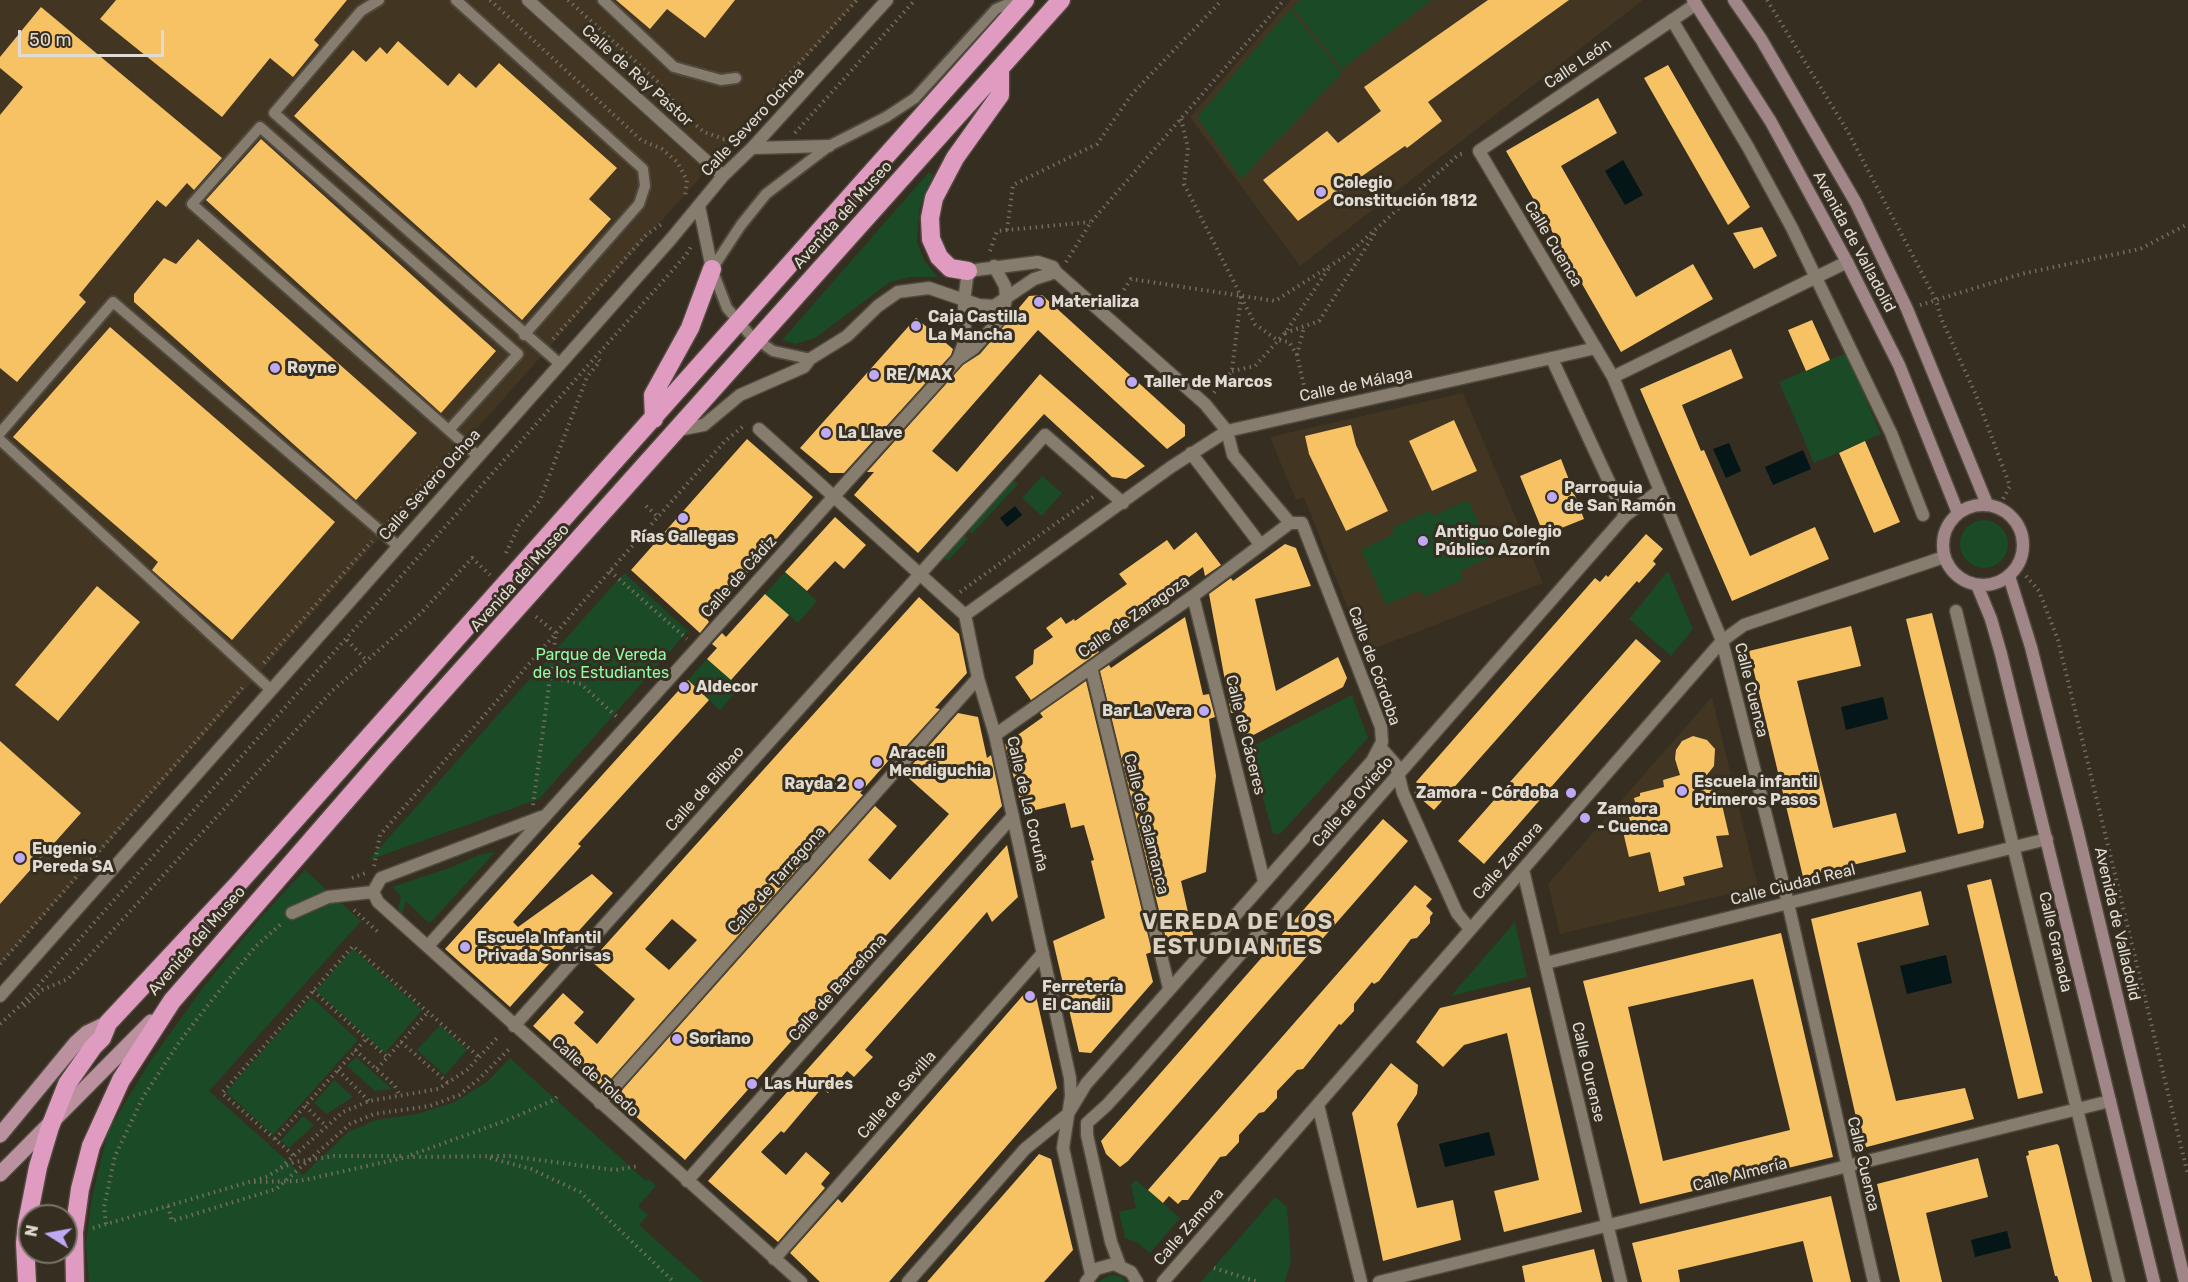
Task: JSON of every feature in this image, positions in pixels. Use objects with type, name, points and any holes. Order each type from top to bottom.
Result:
[{"type":"highway","name":"Avenida del Museo","points":[[108,1023],[237,885],[1025,0]]},
{"type":"highway","name":"Avenida del Museo","points":[[172,1001],[382,759],[1061,0]]},
{"type":"highway","points":[[982,268],[951,268],[939,257],[932,239],[930,218],[939,188],[955,158],[1000,94],[1000,69]]},
{"type":"highway","points":[[654,419],[653,395],[685,338],[712,269]]},
{"type":"highway","points":[[75,1282],[74,1232],[80,1189],[91,1146],[121,1080],[172,1001]]},
{"type":"highway","points":[[27,1282],[27,1223],[38,1167],[50,1126],[68,1084],[93,1047],[102,1038],[108,1023]]},
{"type":"main road","name":"Avenida del Museo","points":[[0,1174],[172,1001]]},
{"type":"main road","name":"Avenida del Museo","points":[[0,1135],[76,1043],[87,1033],[108,1023]]},
{"type":"street","name":"Calle de Rey Pastor","points":[[528,0],[723,176]]},
{"type":"street","name":"Calle Severo Ochoa","points":[[0,996],[560,364],[723,176],[752,148],[887,0]]},
{"type":"street","name":"Avenida de Valladolid","points":[[1734,0],[1767,48],[1856,203],[1907,309],[1993,506]]},
{"type":"street","name":"Avenida de Valladolid","points":[[1694,2],[1771,122],[1847,262],[1899,365],[1958,513]]},
{"type":"street","name":"Calle León","points":[[1479,151],[1672,20],[1694,2]]},
{"type":"street","points":[[1672,20],[1748,147],[1817,278],[1891,433],[1923,516]]},
{"type":"street","points":[[752,148],[829,146]]},
{"type":"street","name":"Calle Cuenca","points":[[1479,151],[1612,377],[1722,641],[1788,903],[1874,1282]]},
{"type":"street","points":[[699,206],[712,269]]},
{"type":"street","points":[[982,268],[1038,262],[1053,267],[1205,404],[1227,431]]},
{"type":"street","points":[[1612,377],[1847,262]]},
{"type":"street","points":[[982,268],[1005,286],[1006,299]]},
{"type":"street","name":"Calle de Cádiz","points":[[958,359],[967,328],[964,301],[982,268]]},
{"type":"street","points":[[678,430],[704,425],[740,395],[763,383],[793,374],[804,368],[810,359],[840,342],[888,298],[905,290],[930,288],[951,294],[964,301],[994,306],[1034,279],[1057,273]]},
{"type":"street","name":"Calle de Cádiz","points":[[428,946],[539,813],[958,359],[974,348],[1002,317],[1006,299]]},
{"type":"street","name":"Calle de Málaga","points":[[965,615],[1191,453],[1227,431],[1596,348]]},
{"type":"street","points":[[1552,359],[1625,516]]},
{"type":"street","points":[[759,429],[965,615]]},
{"type":"street","name":"Calle de Córdoba","points":[[1227,431],[1233,455],[1290,523],[1302,523],[1381,728],[1382,748],[1396,765],[1403,792],[1457,913],[1470,929]]},
{"type":"street","name":"Calle de Bilbao","points":[[514,1026],[1045,435],[1106,488]]},
{"type":"street","points":[[1191,453],[1260,544]]},
{"type":"street","points":[[1106,488],[1123,502]]},
{"type":"street","name":"Calle de Oviedo","points":[[1087,1122],[1107,1106],[1625,516],[1660,490]]},
{"type":"street","points":[[1993,506],[2012,518],[2021,533],[2022,556],[2013,571],[2000,582],[1977,585],[1956,576],[1944,557],[1944,533],[1958,513],[1967,507],[1993,506]]},
{"type":"street","name":"Calle de Zaragoza","points":[[995,735],[1193,596],[1290,523]]},
{"type":"street","name":"Calle Zamora","points":[[1163,1282],[1722,641],[1744,625],[1944,557]]},
{"type":"street","name":"Avenida de Valladolid","points":[[2013,571],[2186,1282]]},
{"type":"street","points":[[1977,585],[1991,619],[2047,839],[2154,1282]]},
{"type":"street","name":"Calle de Cáceres","points":[[1193,596],[1264,881]]},
{"type":"street","name":"Calle Granada","points":[[1956,611],[2120,1282]]},
{"type":"street","name":"Calle de La Coruña","points":[[965,615],[978,678],[995,735],[1071,1082],[1063,1148],[1089,1278]]},
{"type":"street","name":"Calle de Salamanca","points":[[1090,668],[1169,988]]},
{"type":"street","name":"Calle de Tarragona","points":[[600,1104],[978,678]]},
{"type":"street","name":"Calle de Oviedo","points":[[908,1282],[1025,1149],[1068,1114],[1086,1084],[1382,748]]},
{"type":"street","name":"Calle de Cádiz","points":[[373,892],[381,878],[539,813]]},
{"type":"street","name":"Calle de Barcelona","points":[[687,1181],[1013,816]]},
{"type":"street","name":"Calle Ciudad Real","points":[[1546,963],[2047,839]]},
{"type":"street","name":"Calle Ourense","points":[[1523,870],[1621,1282]]},
{"type":"street","points":[[288,917],[328,897],[373,892]]},
{"type":"street","name":"Calle de Toledo","points":[[373,892],[378,902],[514,1026],[801,1282]]},
{"type":"street","name":"Calle de Sevilla","points":[[774,1258],[1044,953]]},
{"type":"street","name":"Calle Almería","points":[[1379,1282],[2110,1101]]},
{"type":"street","points":[[1318,1105],[1361,1282]]},
{"type":"street","points":[[1068,1114],[1087,1122],[1111,1242],[1120,1266]]},
{"type":"street","points":[[1089,1278],[1108,1264],[1120,1266],[1131,1272],[1137,1282]]},
{"type":"lane","points":[[379,0],[361,11],[274,113],[524,336],[560,364]]},
{"type":"lane","points":[[456,0],[643,169],[645,186],[639,204],[524,336]]},
{"type":"lane","points":[[603,0],[674,67],[721,80],[736,78]]},
{"type":"lane","points":[[810,359],[773,351],[757,341],[728,308],[712,269],[741,225],[766,194],[829,146],[886,117],[915,98],[996,9],[1017,0]]},
{"type":"lane","points":[[449,430],[518,354],[260,127],[192,204],[478,456]]},
{"type":"lane","points":[[0,434],[112,302],[398,546]]},
{"type":"lane","points":[[0,440],[270,689]]},
{"type":"path","points":[[490,0],[641,140],[662,149],[677,162],[685,173],[687,186],[681,207]]},
{"type":"path","points":[[568,0],[657,81],[685,116],[704,132],[731,138],[751,129]]},
{"type":"path","points":[[758,119],[771,94],[857,0]]},
{"type":"path","points":[[792,136],[915,0]]},
{"type":"path","points":[[1007,230],[1013,184],[1097,144],[1132,94],[1222,0]]},
{"type":"path","points":[[1057,273],[1091,222],[1284,0]]},
{"type":"path","points":[[1767,0],[1848,132],[1936,300],[1941,318],[1976,395],[2010,486],[1993,506]]},
{"type":"path","points":[[1181,119],[1188,148],[1184,184],[1255,324],[1277,340],[1289,342],[1297,355],[1310,412]]},
{"type":"path","points":[[1107,315],[1131,279],[1275,301],[1347,255],[1458,154],[1479,151]]},
{"type":"path","points":[[543,349],[646,235],[670,218]]},
{"type":"path","points":[[982,268],[997,231],[1091,222]]},
{"type":"path","points":[[1907,309],[2021,274],[2140,249],[2188,224]]},
{"type":"path","points":[[1285,333],[1319,321],[1380,225]]},
{"type":"path","points":[[0,1024],[22,1004],[686,255],[692,246],[694,236]]},
{"type":"path","points":[[1232,371],[1255,366],[1285,333],[1330,266]]},
{"type":"path","points":[[1205,404],[1232,371],[1241,296]]},
{"type":"path","points":[[1297,355],[1304,327]]},
{"type":"path","points":[[501,561],[519,525],[540,500],[587,377],[600,361],[598,359]]},
{"type":"path","points":[[344,881],[374,870],[380,835],[738,428]]},
{"type":"path","points":[[0,964],[461,441]]},
{"type":"path","points":[[955,596],[1106,488]]},
{"type":"path","points":[[646,506],[658,517]]},
{"type":"path","points":[[24,1006],[42,990],[68,980],[332,692],[420,614],[472,558],[492,576],[497,566]]},
{"type":"path","points":[[610,571],[688,640]]},
{"type":"path","points":[[2013,571],[2039,591],[2058,640],[2188,1175]]},
{"type":"path","points":[[532,614],[556,633]]},
{"type":"path","points":[[539,813],[550,677],[556,633]]},
{"type":"path","points":[[346,640],[366,660]]},
{"type":"path","points":[[550,677],[581,684],[618,718]]},
{"type":"path","points":[[348,906],[378,932]]},
{"type":"path","points":[[281,924],[288,917]]},
{"type":"path","points":[[106,1224],[104,1207],[115,1156],[143,1097],[180,1041],[212,1000],[255,947],[288,917]]},
{"type":"path","points":[[293,1155],[222,1093],[353,946],[480,1058]]},
{"type":"path","points":[[313,991],[387,1057]]},
{"type":"path","points":[[377,1069],[428,1012]]},
{"type":"path","points":[[278,1170],[343,1112],[369,1101],[429,1091],[448,1083],[480,1058],[497,1038]]},
{"type":"path","points":[[275,1139],[366,1039]]},
{"type":"path","points":[[401,1042],[448,1083]]},
{"type":"path","points":[[250,1182],[286,1183],[337,1135],[361,1119],[390,1111],[430,1106],[459,1095],[509,1049]]},
{"type":"path","points":[[355,1050],[397,1088],[400,1096]]},
{"type":"path","points":[[337,1070],[369,1101]]},
{"type":"path","points":[[168,1206],[172,1221],[266,1193],[286,1183],[407,1156],[505,1121],[554,1100],[559,1094]]},
{"type":"path","points":[[305,1106],[326,1125]]},
{"type":"path","points":[[88,1229],[250,1182],[311,1159],[365,1155],[485,1156],[540,1159],[615,1170],[639,1166]]},
{"type":"path","points":[[485,1156],[531,1169],[580,1192],[674,1282]]},
{"type":"path","points":[[1214,1268],[1257,1282]]},
{"type":"shaded area","points":[[0,0],[858,0],[0,965]]},
{"type":"shaded area","name":"Colegio Constitución 1812","points":[[1291,0],[1643,0],[1300,266],[1190,117]]},
{"type":"shaded area","points":[[1623,160],[1643,195],[1625,205],[1605,171]]},
{"type":"shaded area","name":"Antiguo Colegio Público Azorín","points":[[1463,393],[1543,583],[1365,652],[1304,497],[1296,500],[1270,437]]},
{"type":"shaded area","points":[[1729,443],[1741,471],[1726,478],[1713,449]]},
{"type":"shaded area","points":[[1803,450],[1811,469],[1773,485],[1765,467]]},
{"type":"shaded area","points":[[1015,506],[1022,515],[1007,527],[1000,518]]},
{"type":"shaded area","name":"Escuela infantil Primeros Pasos","points":[[1712,697],[1758,887],[1560,934],[1548,884]]},
{"type":"shaded area","points":[[1883,697],[1888,719],[1846,730],[1841,707]]},
{"type":"shaded area","points":[[1946,955],[1952,983],[1907,994],[1900,966]]},
{"type":"shaded area","points":[[1489,1132],[1495,1155],[1445,1167],[1439,1144]]},
{"type":"shaded area","points":[[2007,1231],[2011,1248],[1975,1257],[1971,1240]]},
{"type":"green space","points":[[1301,0],[1432,0],[1342,69],[1292,7]]},
{"type":"green space","points":[[1290,9],[1342,73],[1241,179],[1197,117]]},
{"type":"green space","points":[[929,172],[933,175],[919,210],[917,243],[925,262],[938,277],[910,277],[890,282],[815,338],[795,344],[782,340]]},
{"type":"green space","points":[[1846,353],[1881,434],[1814,463],[1779,382]]},
{"type":"green space","points":[[1042,476],[1062,493],[1042,516],[1022,498]]},
{"type":"green space","points":[[1012,479],[1018,484],[972,534],[967,529]]},
{"type":"green space","points":[[1468,500],[1493,556],[1460,571],[1463,579],[1424,597],[1420,590],[1386,605],[1361,550],[1394,534],[1392,528],[1430,510],[1433,516]]},
{"type":"green space","points":[[1984,520],[2001,527],[2008,544],[2001,561],[1984,568],[1967,561],[1960,544],[1967,527]]},
{"type":"green space","points":[[963,534],[968,539],[948,561],[942,557]]},
{"type":"green space","points":[[1668,571],[1693,629],[1671,656],[1629,619]]},
{"type":"green space","points":[[785,572],[817,601],[798,623],[765,594]]},
{"type":"green space","name":"Parque de Vereda de los Estudiantes","points":[[624,573],[688,631],[539,799],[369,860]]},
{"type":"green space","points":[[707,659],[740,687],[720,710],[688,680]]},
{"type":"green space","points":[[1352,695],[1368,738],[1280,834],[1273,834],[1249,748]]},
{"type":"green space","points":[[495,852],[432,921],[428,922],[406,901],[402,914],[398,910],[401,896],[392,887],[452,867],[478,855]]},
{"type":"green space","points":[[305,870],[361,921],[209,1091],[303,1175],[348,1132],[376,1120],[417,1114],[455,1102],[488,1081],[510,1058],[646,1181],[649,1179],[656,1186],[638,1206],[648,1215],[639,1225],[703,1282],[89,1282],[86,1244],[92,1197],[108,1131],[151,1060],[205,985],[261,917]]},
{"type":"green space","points":[[1515,922],[1527,977],[1451,996]]},
{"type":"green space","points":[[353,949],[422,1010],[385,1053],[316,991]]},
{"type":"green space","points":[[311,997],[358,1040],[273,1135],[226,1092]]},
{"type":"green space","points":[[440,1025],[467,1050],[445,1075],[417,1050]]},
{"type":"green space","points":[[356,1057],[392,1089],[375,1091],[347,1066]]},
{"type":"green space","points":[[334,1080],[353,1097],[327,1114],[314,1103]]},
{"type":"green space","points":[[303,1116],[314,1125],[289,1148],[281,1140]]},
{"type":"green space","points":[[1136,1180],[1180,1218],[1150,1253],[1138,1243],[1125,1238],[1119,1212],[1136,1208],[1131,1185]]},
{"type":"green space","points":[[1275,1197],[1287,1207],[1291,1260],[1285,1282],[1201,1282]]},
{"type":"green space","points":[[1111,1275],[1121,1277],[1126,1282],[1097,1282]]},
{"type":"building","points":[[116,0],[347,0],[314,40],[319,45],[293,77],[270,58],[222,117],[100,19]]},
{"type":"building","points":[[616,0],[735,0],[705,38],[667,9],[650,29]]},
{"type":"building","points":[[1488,0],[1569,0],[1428,102],[1442,121],[1407,148],[1405,146],[1298,221],[1263,180],[1327,131],[1338,143],[1381,111],[1364,87]]},
{"type":"building","points":[[41,7],[222,158],[194,190],[187,183],[166,207],[157,200],[79,295],[86,302],[17,382],[0,368],[0,115],[23,87],[0,68],[0,57]]},
{"type":"building","points":[[398,41],[448,86],[459,73],[476,88],[499,63],[617,168],[589,199],[611,219],[522,320],[294,116],[353,50],[366,62],[380,47],[387,54]]},
{"type":"building","points":[[1668,65],[1750,207],[1728,225],[1644,78]]},
{"type":"building","points":[[1598,98],[1617,133],[1561,166],[1636,297],[1693,264],[1713,299],[1621,352],[1506,151]]},
{"type":"building","points":[[261,139],[496,351],[441,413],[206,200]]},
{"type":"building","points":[[1762,227],[1777,256],[1754,269],[1733,233]]},
{"type":"building","name":"Royne","points":[[198,239],[417,433],[356,500],[134,302],[134,294],[164,258],[176,264]]},
{"type":"building","points":[[1042,295],[1185,425],[1185,436],[1167,449],[1038,330],[932,451],[957,472],[1040,374],[1145,466],[1126,479],[1112,477],[1044,414],[918,553],[854,495],[874,472],[867,472],[963,365],[980,354],[1029,296]]},
{"type":"building","points":[[916,318],[953,349],[951,355],[844,473],[830,473],[800,448]]},
{"type":"building","points":[[1812,320],[1830,360],[1806,371],[1788,330]]},
{"type":"building","points":[[110,327],[335,522],[232,640],[152,570],[158,562],[13,437]]},
{"type":"building","points":[[1731,349],[1743,378],[1682,405],[1750,556],[1815,527],[1829,559],[1732,601],[1640,389]]},
{"type":"building","points":[[1454,420],[1477,471],[1432,491],[1409,441]]},
{"type":"building","points":[[1351,425],[1356,445],[1388,511],[1346,531],[1309,454],[1305,436]]},
{"type":"building","points":[[747,439],[813,497],[707,619],[709,622],[700,633],[631,570]]},
{"type":"building","points":[[1865,441],[1900,522],[1874,533],[1839,453]]},
{"type":"building","name":"Parroquia de San Ramón","points":[[1561,459],[1584,519],[1544,535],[1520,476]]},
{"type":"building","points":[[835,517],[866,545],[844,569],[835,561],[807,591],[785,572]]},
{"type":"building","points":[[1196,532],[1221,565],[1205,576],[1203,567],[1095,645],[1099,652],[1031,700],[1015,677],[1033,664],[1034,650],[1053,637],[1046,628],[1061,617],[1066,624],[1074,619],[1075,621],[1127,584],[1119,574],[1167,540],[1174,550]]},
{"type":"building","points":[[1646,534],[1663,549],[1653,561],[1656,564],[1639,583],[1637,581],[1434,810],[1414,793],[1421,787],[1416,782],[1595,578],[1600,582],[1606,575],[1608,577]]},
{"type":"building","points":[[1285,544],[1296,548],[1311,586],[1255,599],[1276,691],[1338,657],[1347,678],[1343,687],[1248,738],[1242,734],[1236,712],[1231,713],[1209,594],[1231,578],[1233,581]]},
{"type":"building","points":[[97,586],[140,622],[58,721],[15,685]]},
{"type":"building","points":[[765,594],[789,615],[731,680],[707,659],[717,648],[712,644],[722,633],[726,637]]},
{"type":"building","points":[[919,597],[959,634],[967,673],[935,708],[940,709],[891,763],[889,760],[860,793],[863,795],[603,1088],[533,1026],[563,993],[584,1012],[574,1023],[597,1044],[635,999],[591,961]],"holes":[[[672,919],[697,940],[669,970],[645,949]]]},
{"type":"building","points":[[1932,613],[1984,822],[1983,828],[1958,834],[1906,619]]},
{"type":"building","points":[[1185,617],[1203,695],[1209,694],[1215,717],[1209,719],[1216,776],[1206,872],[1181,881],[1194,939],[1168,947],[1100,671],[1109,665],[1111,668]]},
{"type":"building","points":[[1851,626],[1861,666],[1797,681],[1833,828],[1896,813],[1906,852],[1803,877],[1749,651]]},
{"type":"building","points":[[1636,639],[1661,661],[1484,864],[1458,841]]},
{"type":"building","points":[[688,680],[709,700],[578,844],[581,846],[513,922],[518,927],[592,874],[613,893],[510,1007],[445,949]]},
{"type":"building","points":[[1086,681],[1152,952],[1146,954],[1153,982],[1091,1053],[1079,1052],[1053,941],[1105,918],[1091,861],[1094,860],[1084,825],[1071,828],[1065,803],[1023,813],[1005,744],[1043,717],[1040,713]]},
{"type":"building","points":[[958,713],[978,717],[987,758],[991,755],[1002,806],[685,1160],[615,1098],[875,806],[897,826],[868,860],[890,880],[949,814],[904,774]]},
{"type":"building","points":[[1693,736],[1707,740],[1715,749],[1714,766],[1702,781],[1720,796],[1729,835],[1716,836],[1723,867],[1683,877],[1685,885],[1659,892],[1650,852],[1629,857],[1621,823],[1630,821],[1627,809],[1636,806],[1634,798],[1640,796],[1640,793],[1664,787],[1663,780],[1680,775],[1675,759],[1676,750],[1682,741]]},
{"type":"building","name":"Eugenio Pereda SA","points":[[0,741],[81,813],[0,904]]},
{"type":"building","points":[[1383,819],[1408,841],[1128,1161],[1120,1167],[1106,1154],[1101,1141]]},
{"type":"building","points":[[1007,845],[1018,897],[992,922],[987,912],[865,1050],[873,1057],[854,1077],[847,1071],[828,1093],[822,1088],[784,1133],[781,1131],[761,1152],[786,1175],[806,1152],[830,1173],[821,1184],[825,1188],[778,1242],[708,1181]]},
{"type":"building","points":[[1991,879],[2043,1093],[2018,1099],[1967,885]]},
{"type":"building","points":[[1415,885],[1432,899],[1426,906],[1433,913],[1430,923],[1417,938],[1411,939],[1379,981],[1374,984],[1372,982],[1354,1004],[1354,1011],[1341,1025],[1339,1024],[1303,1069],[1297,1070],[1277,1091],[1277,1098],[1264,1112],[1259,1113],[1239,1135],[1239,1142],[1226,1156],[1220,1157],[1188,1200],[1182,1200],[1178,1204],[1169,1196],[1163,1203],[1148,1190]]},
{"type":"building","points":[[1921,891],[1929,925],[1857,943],[1896,1101],[1965,1088],[1974,1119],[1863,1148],[1811,919]]},
{"type":"building","points":[[1781,933],[1833,1157],[1640,1204],[1583,981]],"holes":[[[1753,979],[1790,1130],[1663,1161],[1628,1007]]]},
{"type":"building","points":[[1530,987],[1582,1212],[1504,1232],[1494,1191],[1539,1180],[1507,1033],[1464,1045],[1443,1067],[1416,1042],[1440,1008]]},
{"type":"building","points":[[1025,993],[1036,996],[1057,1088],[889,1282],[820,1282],[790,1253],[838,1199],[842,1203]]},
{"type":"building","points":[[1391,1063],[1418,1085],[1417,1094],[1397,1124],[1417,1208],[1453,1200],[1461,1240],[1383,1261],[1352,1113]]},
{"type":"building","points":[[2057,1144],[2092,1282],[2059,1282],[2055,1276],[2026,1156],[2029,1155],[2028,1151]]},
{"type":"building","points":[[1039,1154],[1051,1159],[1073,1250],[1044,1282],[927,1282]]},
{"type":"building","points":[[1978,1158],[1988,1197],[1926,1213],[1942,1282],[1900,1282],[1877,1184]]},
{"type":"building","points":[[1831,1196],[1851,1282],[1813,1282],[1803,1241],[1678,1270],[1680,1282],[1642,1282],[1632,1243]]},
{"type":"building","points":[[1594,1249],[1602,1282],[1525,1282],[1522,1266]]},
{"type":"place","name":"Colegio Constitución 1812","points":[[1321,192]]},
{"type":"place","name":"Materializa","points":[[1039,302]]},
{"type":"place","name":"Caja Castilla La Mancha","points":[[916,326]]},
{"type":"place","name":"Royne","points":[[275,368]]},
{"type":"place","name":"RE/MAX","points":[[874,375]]},
{"type":"place","name":"Taller de Marcos","points":[[1132,382]]},
{"type":"place","name":"La Llave","points":[[826,433]]},
{"type":"place","name":"Parroquia de San Ramón","points":[[1552,497]]},
{"type":"place","name":"Rías Gallegas","points":[[683,518]]},
{"type":"place","name":"Antiguo Colegio Público Azorín","points":[[1423,541]]},
{"type":"place","name":"Aldecor","points":[[684,687]]},
{"type":"place","name":"Bar La Vera","points":[[1204,711]]},
{"type":"place","name":"Araceli Mendiguchia","points":[[877,762]]},
{"type":"place","name":"Rayda 2","points":[[859,784]]},
{"type":"place","name":"Escuela infantil Primeros Pasos","points":[[1682,791]]},
{"type":"place","name":"Zamora - Córdoba","points":[[1571,793]]},
{"type":"place","name":"Zamora - Cuenca","points":[[1585,818]]},
{"type":"place","name":"Eugenio Pereda SA","points":[[20,858]]},
{"type":"place","name":"Escuela Infantil Privada Sonrisas","points":[[465,947]]},
{"type":"place","name":"Ferretería El Candil","points":[[1030,996]]},
{"type":"place","name":"Soriano","points":[[677,1039]]},
{"type":"place","name":"Las Hurdes","points":[[752,1084]]},
{"type":"district","name":"VEREDA DE LOS ESTUDIANTES","points":[[1238,936]]}]
